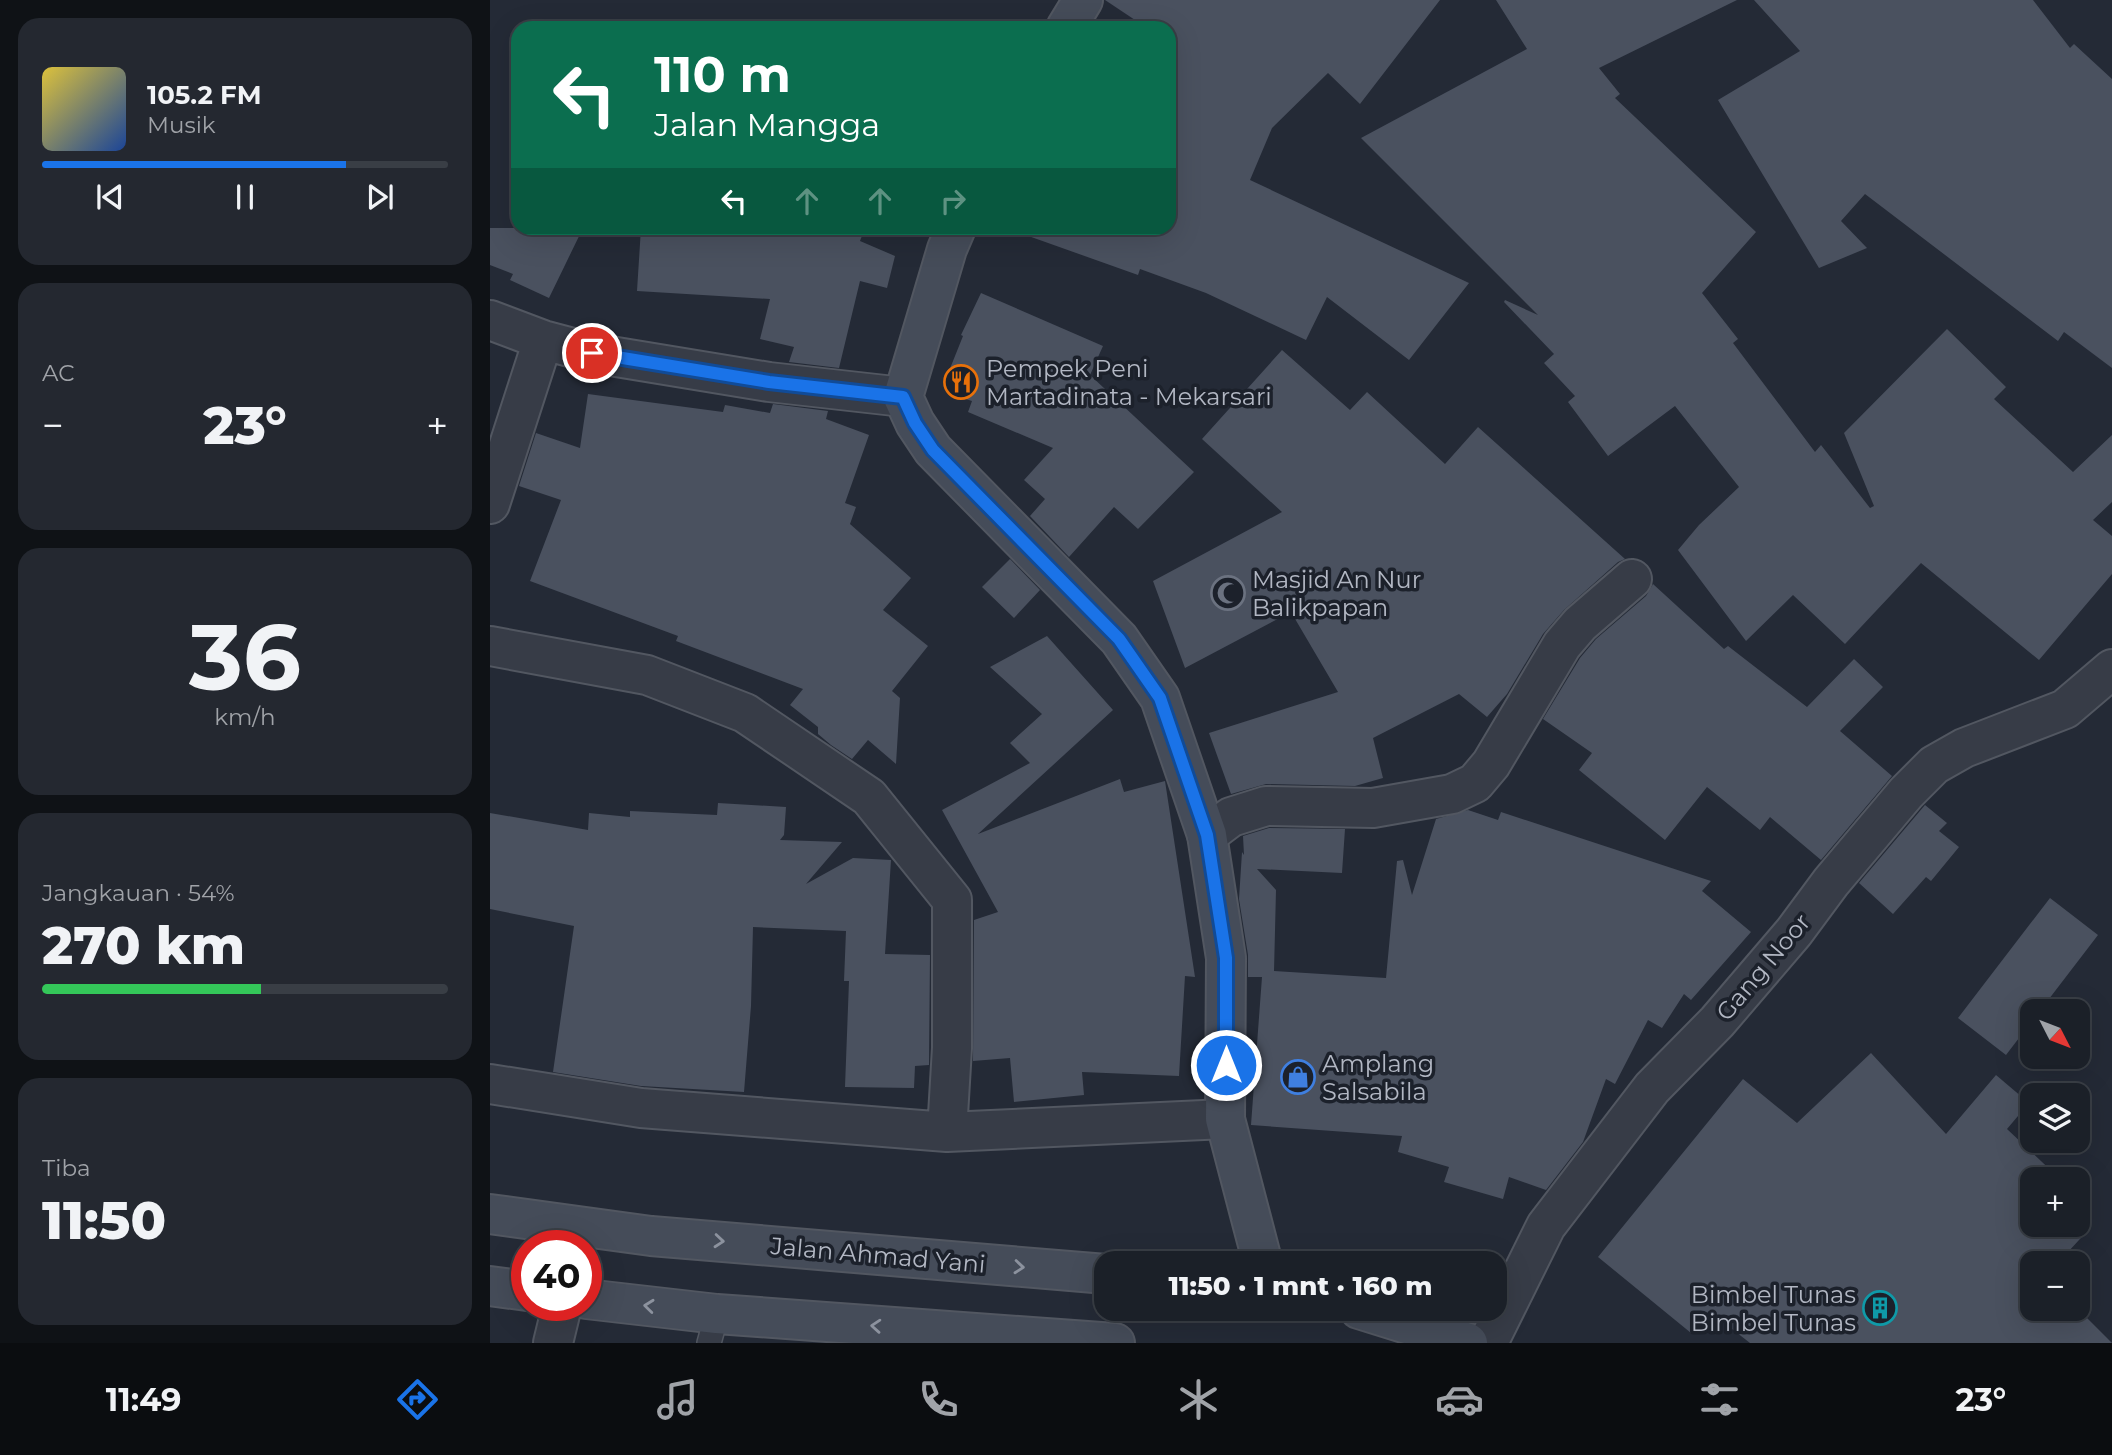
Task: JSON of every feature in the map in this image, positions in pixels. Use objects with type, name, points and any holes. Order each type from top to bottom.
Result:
[{"type":"main road","points":[[1070,21],[1083,0]]},
{"type":"main road","points":[[953,235],[903,397],[915,423],[933,450],[1119,639],[1160,698],[1207,835],[1226,958],[1225,1119],[1260,1251]]},
{"type":"main road","name":"Jalan Ahmad Yani","points":[[490,1214],[651,1236],[1094,1273]]},
{"type":"main road","points":[[490,1286],[511,1289]]},
{"type":"main road","points":[[602,1303],[713,1329],[1115,1343]]},
{"type":"main road","points":[[1397,1321],[1468,1343]]},
{"type":"street","points":[[490,320],[543,340],[592,353],[769,382],[903,397]]},
{"type":"street","points":[[490,504],[543,340]]},
{"type":"street","points":[[1207,835],[1231,817],[1266,806],[1373,808],[1451,794],[1475,783],[1491,764],[1562,645],[1580,624],[1632,579]]},
{"type":"street","points":[[490,646],[647,675],[745,713],[869,797],[952,900],[953,1048],[947,1132]]},
{"type":"street","name":"Gang Noor","points":[[1488,1343],[1546,1226],[1652,1088],[1717,1022],[1906,793],[1934,765],[1964,748],[2065,709],[2112,669]]},
{"type":"street","points":[[490,1084],[641,1108],[947,1132],[1225,1119]]},
{"type":"street","points":[[553,1343],[558,1321]]},
{"type":"building","points":[[1105,0],[1440,0],[1360,104],[1328,73],[1272,128],[1250,180],[1469,283],[1409,360],[1327,297],[1306,340],[1206,293],[1140,269],[1138,275],[1026,235],[1176,235],[1176,21],[1136,21]]},
{"type":"building","points":[[1496,0],[1737,0],[1599,68],[1620,94],[1615,98],[1756,232],[1702,293],[1738,339],[1733,343],[1815,452],[1821,445],[1870,508],[1874,506],[1844,433],[1947,329],[2006,387],[1994,399],[2073,472],[2112,435],[2112,502],[2093,520],[2112,536],[2112,574],[2039,660],[1921,563],[1845,644],[1793,595],[1746,641],[1678,550],[1699,525],[1739,487],[1675,406],[1608,456],[1568,402],[1575,396],[1544,363],[1554,354],[1504,302],[1505,300],[1538,315],[1361,138],[1527,49]]},
{"type":"building","points":[[1754,0],[2033,0],[2070,48],[2074,44],[2112,79],[2112,368],[2064,332],[2058,341],[1865,194],[1841,221],[1867,248],[1819,268],[1718,100],[1800,51]]},
{"type":"building","points":[[490,228],[511,228],[511,235],[580,235],[549,298],[510,280],[513,274],[490,265]]},
{"type":"building","points":[[641,235],[862,235],[860,241],[895,256],[887,288],[860,281],[839,368],[789,362],[794,347],[760,339],[770,299],[637,291]]},
{"type":"building","points":[[981,293],[1103,346],[1090,375],[1194,472],[1138,529],[1114,507],[1069,557],[1030,516],[1045,499],[1024,480],[1053,448],[968,412],[972,401],[947,393],[949,371],[963,336],[961,335]]},
{"type":"building","points":[[1282,350],[1350,410],[1367,392],[1445,464],[1478,427],[1625,559],[1618,562],[1564,610],[1543,634],[1507,694],[1487,717],[1459,694],[1373,738],[1383,778],[1355,786],[1266,784],[1231,794],[1209,733],[1338,692],[1291,612],[1185,668],[1153,581],[1282,512],[1202,439]]},
{"type":"building","points":[[588,394],[723,412],[725,405],[770,413],[773,404],[828,411],[826,419],[869,435],[845,503],[856,507],[850,524],[911,578],[883,610],[928,646],[892,691],[900,698],[896,764],[868,740],[852,759],[831,745],[818,734],[818,727],[790,705],[803,689],[676,641],[678,636],[530,581],[561,500],[519,486],[536,433],[580,448]]},
{"type":"building","points":[[1010,559],[1040,590],[1014,618],[982,587]]},
{"type":"building","points":[[1653,584],[1724,649],[1728,646],[1807,707],[1854,659],[1883,687],[1840,731],[1892,776],[1821,860],[1770,817],[1760,830],[1707,787],[1665,840],[1579,770],[1592,753],[1543,719],[1580,658],[1596,639],[1646,596]]},
{"type":"building","points":[[1047,636],[1113,710],[978,834],[1120,779],[1124,792],[1165,781],[1195,977],[1185,976],[1179,1076],[1082,1072],[1084,1095],[1014,1102],[1010,1058],[973,1061],[974,920],[998,912],[942,810],[1030,763],[1010,743],[1042,714],[990,667]]},
{"type":"building","points":[[718,803],[786,807],[784,835],[780,840],[842,842],[806,884],[853,858],[891,860],[885,954],[930,955],[929,1065],[915,1066],[914,1088],[845,1087],[849,981],[844,981],[846,931],[753,927],[751,1006],[744,1092],[641,1086],[553,1072],[574,926],[490,909],[490,813],[588,830],[589,813],[630,817],[630,811],[717,815]]},
{"type":"building","points":[[1925,805],[1947,823],[1939,831],[1959,847],[1931,881],[1926,877],[1893,914],[1859,883]]},
{"type":"building","points":[[1468,810],[1498,820],[1501,812],[1711,881],[1702,891],[1751,932],[1691,1000],[1684,994],[1662,1028],[1648,1020],[1615,1084],[1606,1079],[1583,1142],[1546,1190],[1509,1177],[1503,1199],[1444,1182],[1449,1167],[1398,1152],[1402,1136],[1251,1125],[1262,977],[1248,977],[1248,955],[1239,899],[1242,852],[1244,855],[1243,836],[1269,828],[1345,829],[1342,873],[1257,869],[1276,890],[1274,971],[1386,978],[1397,861],[1403,860],[1412,895],[1436,819]]},
{"type":"building","points":[[2050,898],[2098,935],[2049,999],[2020,999],[2020,1037],[2006,1055],[1958,1018]]},
{"type":"building","points":[[1871,1053],[1946,1134],[1996,1075],[2020,1095],[2020,1114],[2007,1129],[2020,1141],[2020,1153],[2032,1153],[2047,1167],[2020,1167],[2020,1237],[2082,1237],[2069,1251],[2020,1251],[2020,1321],[2090,1321],[2112,1343],[1750,1343],[1709,1311],[1691,1333],[1598,1257],[1743,1079],[1797,1123]]},
{"type":"place","name":"Pempek Peni Martadinata - Mekarsari","points":[[961,382]]},
{"type":"place","name":"Masjid An Nur Balikpapan","points":[[1228,593]]},
{"type":"place","name":"Amplang Salsabila","points":[[1298,1077]]},
{"type":"place","name":"Bimbel Tunas Bimbel Tunas","points":[[1880,1308]]},
{"type":"route","points":[[592,353],[769,382],[903,397],[915,423],[933,450],[1119,639],[1160,698],[1207,835],[1226,958],[1226,1065]]}]
